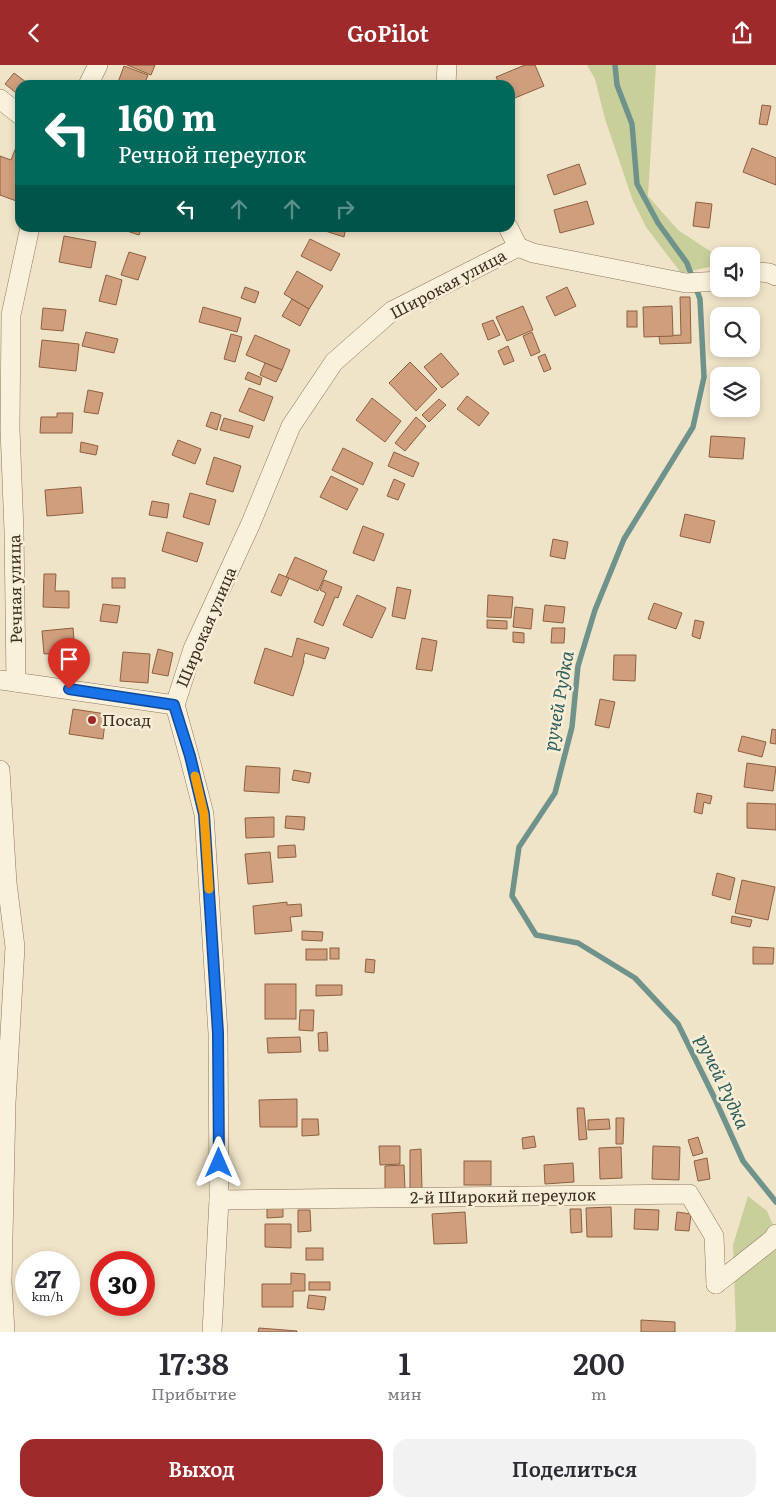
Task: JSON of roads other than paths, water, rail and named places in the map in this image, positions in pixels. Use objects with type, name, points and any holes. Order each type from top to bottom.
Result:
[{"type":"street","points":[[90,80],[98,65]]},
{"type":"street","points":[[446,80],[447,65]]},
{"type":"street","points":[[0,99],[15,111]]},
{"type":"street","name":"Речная улица","points":[[8,681],[14,531],[10,429],[12,315],[29,232]]},
{"type":"street","name":"Широкая улица","points":[[212,1332],[219,1200],[218,1033],[204,814],[190,756],[174,705],[193,649],[251,523],[291,426],[334,363],[392,311],[518,247],[510,232]]},
{"type":"street","points":[[518,247],[533,253],[702,282]]},
{"type":"street","points":[[760,272],[776,276]]},
{"type":"street","points":[[8,681],[174,705]]},
{"type":"street","points":[[0,770],[7,883],[15,947],[6,1103],[2,1281],[5,1332]]},
{"type":"street","name":"2-й Широкий переулок","points":[[219,1200],[689,1194],[714,1236],[716,1284],[774,1237]]},
{"type":"waterway","name":"ручей Рудка","points":[[615,65],[617,85],[632,124],[637,184],[658,223],[687,263],[700,299],[704,377],[693,427],[624,539],[595,610],[578,666],[572,727],[555,793],[519,847],[512,896],[536,935],[578,943],[635,978],[678,1024],[743,1161],[776,1202]]},
{"type":"place","name":"Посад","points":[[92,720]]}]
